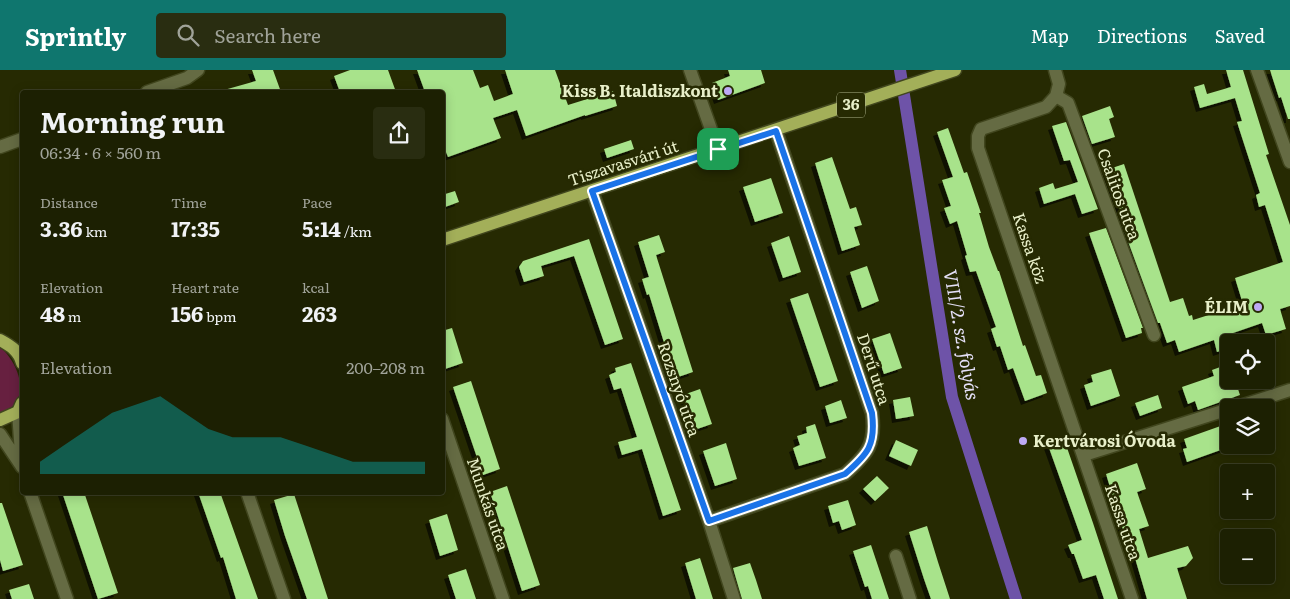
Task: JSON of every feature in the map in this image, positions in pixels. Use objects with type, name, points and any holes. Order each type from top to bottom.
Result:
[{"type":"main road","name":"Tiszavasvári út","points":[[445,239],[776,131],[955,70]]},
{"type":"main road","points":[[0,340],[13,347],[20,356]]},
{"type":"main road","points":[[0,420],[20,408]]},
{"type":"street","points":[[153,90],[187,78],[198,70]]},
{"type":"street","points":[[690,70],[718,149]]},
{"type":"street","points":[[1055,70],[1059,84],[1056,96]]},
{"type":"street","points":[[1258,70],[1290,162]]},
{"type":"street","name":"Csalitos utca","points":[[1056,96],[1068,103],[1154,335]]},
{"type":"street","name":"Kassa köz","points":[[1056,96],[1046,107],[981,129],[978,136],[978,148],[1084,455]]},
{"type":"street","name":"Derű utca","points":[[709,521],[845,474],[860,461],[870,446],[874,431],[872,413],[776,131]]},
{"type":"street","points":[[0,147],[20,140]]},
{"type":"street","name":"Rozsnyó utca","points":[[592,191],[709,521],[734,599]]},
{"type":"street","points":[[1262,399],[1290,390]]},
{"type":"street","points":[[1084,455],[1220,412]]},
{"type":"street","name":"Munkás utca","points":[[445,429],[503,599]]},
{"type":"street","points":[[0,434],[20,465]]},
{"type":"street","name":"Kassa utca","points":[[1084,455],[1132,599]]},
{"type":"street","points":[[31,495],[67,599]]},
{"type":"street","points":[[248,495],[284,599]]},
{"type":"street","points":[[896,556],[910,599]]},
{"type":"shaded area","points":[[0,347],[18,373],[20,393],[10,409],[0,414]]},
{"type":"building","points":[[252,70],[273,70],[280,90],[224,90],[256,81]]},
{"type":"building","points":[[350,70],[388,70],[395,90],[339,90],[334,76]]},
{"type":"building","points":[[417,70],[473,70],[480,88],[488,85],[494,101],[513,94],[505,70],[555,70],[568,105],[613,91],[617,106],[526,136],[517,110],[493,118],[501,138],[448,157],[445,150],[445,90],[424,90]]},
{"type":"building","name":"Kiss B. Italdiszkont","points":[[728,70],[761,70],[765,83],[718,100],[712,83],[730,76]]},
{"type":"building","points":[[1226,70],[1243,70],[1269,154],[1266,155],[1290,225],[1290,306],[1280,309],[1286,329],[1266,334],[1262,323],[1233,334],[1220,334],[1220,351],[1217,352],[1214,340],[1179,352],[1175,340],[1167,343],[1160,323],[1158,323],[1121,222],[1124,221],[1106,170],[1124,164],[1170,302],[1183,298],[1189,316],[1192,315],[1193,320],[1243,304],[1235,278],[1283,262],[1265,205],[1259,207],[1256,195],[1260,193],[1237,122],[1242,121],[1235,98],[1200,108],[1194,87],[1204,84],[1207,94],[1231,87]]},
{"type":"building","points":[[1270,70],[1290,70],[1290,119],[1288,119],[1281,97],[1279,98]]},
{"type":"building","points":[[1110,106],[1114,117],[1109,119],[1115,137],[1092,144],[1082,116]]},
{"type":"building","points":[[1066,122],[1098,209],[1082,214],[1075,194],[1044,204],[1039,188],[1053,183],[1055,189],[1078,182],[1070,160],[1064,161],[1052,126]]},
{"type":"building","points":[[948,128],[964,173],[967,172],[981,213],[979,213],[989,247],[999,271],[1023,346],[1025,345],[1036,376],[1041,375],[1047,393],[1025,401],[1013,368],[1008,370],[1000,346],[997,347],[991,329],[996,327],[976,271],[970,272],[957,221],[950,224],[944,208],[951,206],[942,180],[953,177],[937,132]]},
{"type":"building","points":[[631,140],[634,149],[607,158],[604,149]]},
{"type":"building","points":[[832,157],[850,209],[856,207],[862,225],[854,227],[860,245],[842,251],[815,163]]},
{"type":"building","points":[[771,178],[783,213],[755,222],[743,187]]},
{"type":"building","points":[[455,191],[459,202],[445,207],[445,194]]},
{"type":"building","points":[[1106,228],[1143,328],[1141,328],[1142,333],[1126,338],[1089,233]]},
{"type":"building","points":[[659,235],[665,252],[656,255],[693,372],[675,378],[649,294],[647,295],[642,279],[649,277],[638,242]]},
{"type":"building","points":[[789,236],[801,272],[783,278],[771,243]]},
{"type":"building","points":[[589,239],[623,339],[605,345],[574,256],[541,266],[544,276],[524,282],[519,267],[523,261]]},
{"type":"building","points":[[867,266],[879,301],[862,308],[850,272]]},
{"type":"building","points":[[808,293],[838,381],[820,387],[790,299]]},
{"type":"building","points":[[452,328],[463,363],[445,369],[445,330]]},
{"type":"building","points":[[890,333],[902,368],[884,374],[872,339]]},
{"type":"building","points":[[631,363],[681,510],[663,516],[642,449],[622,455],[618,442],[637,437],[621,388],[614,390],[609,375],[616,372],[615,368]]},
{"type":"building","points":[[1220,367],[1220,389],[1238,389],[1240,395],[1229,399],[1220,399],[1220,402],[1198,410],[1195,401],[1188,404],[1182,387],[1214,376],[1212,370]]},
{"type":"building","points":[[1111,369],[1120,396],[1091,406],[1084,385],[1093,382],[1091,375]]},
{"type":"building","points":[[471,381],[500,469],[483,475],[453,387]]},
{"type":"building","points":[[700,389],[712,424],[694,430],[683,395]]},
{"type":"building","points":[[1158,395],[1162,408],[1140,416],[1135,403]]},
{"type":"building","points":[[910,397],[914,416],[896,419],[893,400]]},
{"type":"building","points":[[841,400],[847,418],[830,423],[825,406]]},
{"type":"building","points":[[815,424],[826,458],[799,466],[793,448],[800,445],[797,436],[807,433],[806,427]]},
{"type":"building","points":[[1220,426],[1220,450],[1187,462],[1183,449],[1187,448],[1184,439]]},
{"type":"building","points":[[1064,439],[1118,599],[1104,599],[1096,575],[1083,579],[1074,554],[1072,554],[1068,545],[1082,540],[1048,445]]},
{"type":"building","points":[[896,440],[918,450],[911,466],[889,456]]},
{"type":"building","points":[[726,443],[737,479],[715,486],[703,451]]},
{"type":"building","points":[[1137,463],[1146,489],[1137,492],[1149,526],[1139,529],[1148,558],[1188,546],[1193,558],[1186,566],[1177,568],[1187,599],[1147,599],[1106,474]]},
{"type":"building","points":[[877,476],[889,488],[875,501],[863,489]]},
{"type":"building","points":[[507,486],[540,585],[522,591],[490,492]]},
{"type":"building","points":[[63,495],[85,495],[118,593],[98,599]]},
{"type":"building","points":[[199,495],[221,495],[258,599],[236,599],[223,557],[221,558]]},
{"type":"building","points":[[294,495],[328,599],[307,599],[274,500]]},
{"type":"building","points":[[848,500],[856,525],[842,530],[839,521],[833,523],[828,506]]},
{"type":"building","points":[[0,503],[2,503],[23,565],[3,571],[0,560]]},
{"type":"building","points":[[447,514],[458,550],[440,556],[429,520]]},
{"type":"building","points":[[927,526],[950,599],[931,599],[909,532]]},
{"type":"building","points":[[871,545],[889,599],[872,599],[868,586],[865,587],[853,551]]},
{"type":"building","points":[[700,558],[713,599],[696,599],[685,563]]},
{"type":"building","points":[[750,563],[762,599],[742,599],[733,568]]},
{"type":"building","points":[[466,569],[476,599],[456,599],[448,575]]},
{"type":"building","points":[[29,584],[34,599],[12,599],[9,590]]},
{"type":"waterway","name":"VIII/2. sz. folyás","points":[[900,70],[952,397],[1016,599]]},
{"type":"place","name":"Kiss B. Italdiszkont","points":[[728,91]]},
{"type":"place","name":"ÉLIM","points":[[1258,307]]},
{"type":"place","name":"Kertvárosi Óvoda","points":[[1023,441]]},
{"type":"route","points":[[776,131],[872,413],[874,431],[870,446],[860,461],[845,474],[709,521],[592,191],[718,149],[776,131]]}]
